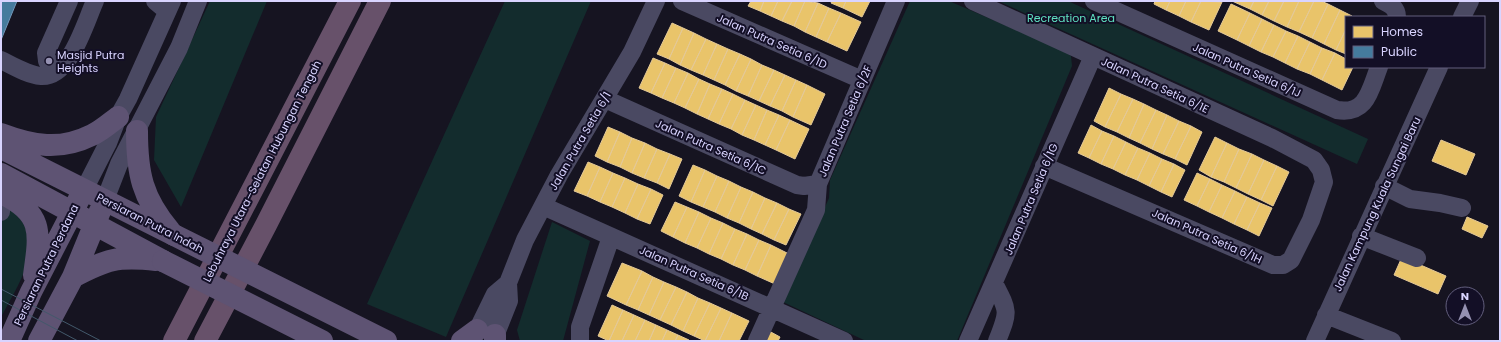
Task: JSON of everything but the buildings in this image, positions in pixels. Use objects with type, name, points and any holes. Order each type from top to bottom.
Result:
[{"type":"highway","name":"Lebuhraya Utara–Selatan Hubungan Tengah","points":[[174,341],[350,1]]},
{"type":"highway","points":[[205,341],[380,1]]},
{"type":"main road","points":[[1,134],[27,143],[50,146],[92,135],[118,117]]},
{"type":"main road","points":[[137,131],[137,163],[142,182],[150,203],[174,235]]},
{"type":"main road","name":"Persiaran Putra Indah","points":[[1,148],[386,341]]},
{"type":"main road","points":[[1,174],[163,261],[322,341]]},
{"type":"main road","name":"Persiaran Putra Perdana","points":[[9,341],[31,292],[84,190]]},
{"type":"main road","points":[[1,193],[12,198],[28,211],[37,230],[39,240],[31,292]]},
{"type":"main road","points":[[39,341],[73,277],[105,200]]},
{"type":"main road","points":[[73,277],[97,265],[119,258],[138,258],[163,261]]},
{"type":"street","points":[[7,64],[34,63],[46,53],[68,1]]},
{"type":"street","points":[[7,64],[40,76],[52,75],[66,63],[95,1]]},
{"type":"street","points":[[105,200],[119,164],[179,48],[198,1]]},
{"type":"street","name":"Jalan Putra Setia 6/1","points":[[482,338],[495,294],[508,282],[525,240],[559,175],[632,52],[656,1]]},
{"type":"street","name":"Jalan Putra Setia 6/1D","points":[[682,1],[862,80]]},
{"type":"street","name":"Jalan Putra Setia 6/2F","points":[[756,341],[816,210],[818,184],[896,1]]},
{"type":"street","name":"Jalan Putra Setia 6/1E","points":[[973,1],[1272,138],[1314,160],[1321,170],[1324,182]]},
{"type":"street","name":"Jalan Putra Setia 6/1J","points":[[1094,1],[1115,5],[1337,110],[1347,112],[1358,108],[1366,100],[1379,68]]},
{"type":"street","points":[[1383,1],[1392,6],[1397,12],[1397,16]]},
{"type":"street","points":[[1462,16],[1470,1]]},
{"type":"street","points":[[84,190],[128,99],[165,4]]},
{"type":"street","points":[[46,53],[47,61],[54,65],[66,63]]},
{"type":"street","name":"Jalan Putra Setia 6/1G","points":[[968,341],[1093,56]]},
{"type":"street","name":"Jalan Kampung Kuala Sungai Baru","points":[[1316,341],[1361,236],[1439,68]]},
{"type":"street","name":"Jalan Putra Setia 6/1C","points":[[605,99],[797,185],[804,186],[818,184]]},
{"type":"street","name":"Jalan Putra Setia 6/1H","points":[[1044,166],[1273,265],[1283,265],[1291,260],[1311,220],[1324,182]]},
{"type":"street","points":[[1384,186],[1410,199],[1440,202],[1462,208]]},
{"type":"street","points":[[1,204],[1,212]]},
{"type":"street","name":"Jalan Putra Setia 6/1B","points":[[543,206],[844,341]]},
{"type":"street","points":[[1361,236],[1417,258]]},
{"type":"street","points":[[580,341],[580,327],[611,237]]},
{"type":"street","points":[[994,283],[1007,312],[1007,317],[997,341]]},
{"type":"street","points":[[1326,315],[1392,341]]},
{"type":"green space","points":[[210,1],[267,1],[181,207],[154,160],[156,117]]},
{"type":"green space","points":[[505,1],[591,1],[446,337],[367,304]]},
{"type":"green space","points":[[910,1],[949,1],[1065,51],[1071,56],[1072,66],[957,341],[866,341],[783,302],[829,198],[830,180]]},
{"type":"green space","name":"Recreation Area","points":[[998,1],[1068,1],[1368,139],[1357,164]]},
{"type":"green space","points":[[5,206],[19,218],[27,231],[30,245],[28,259],[23,274],[1,317],[1,221]]},
{"type":"green space","points":[[552,222],[590,241],[563,341],[520,341],[517,330]]},
{"type":"tram line","points":[[1,289],[101,341]]},
{"type":"tram line","points":[[1,300],[78,341]]},
{"type":"place","name":"Masjid Putra Heights","points":[[49,61]]}]
